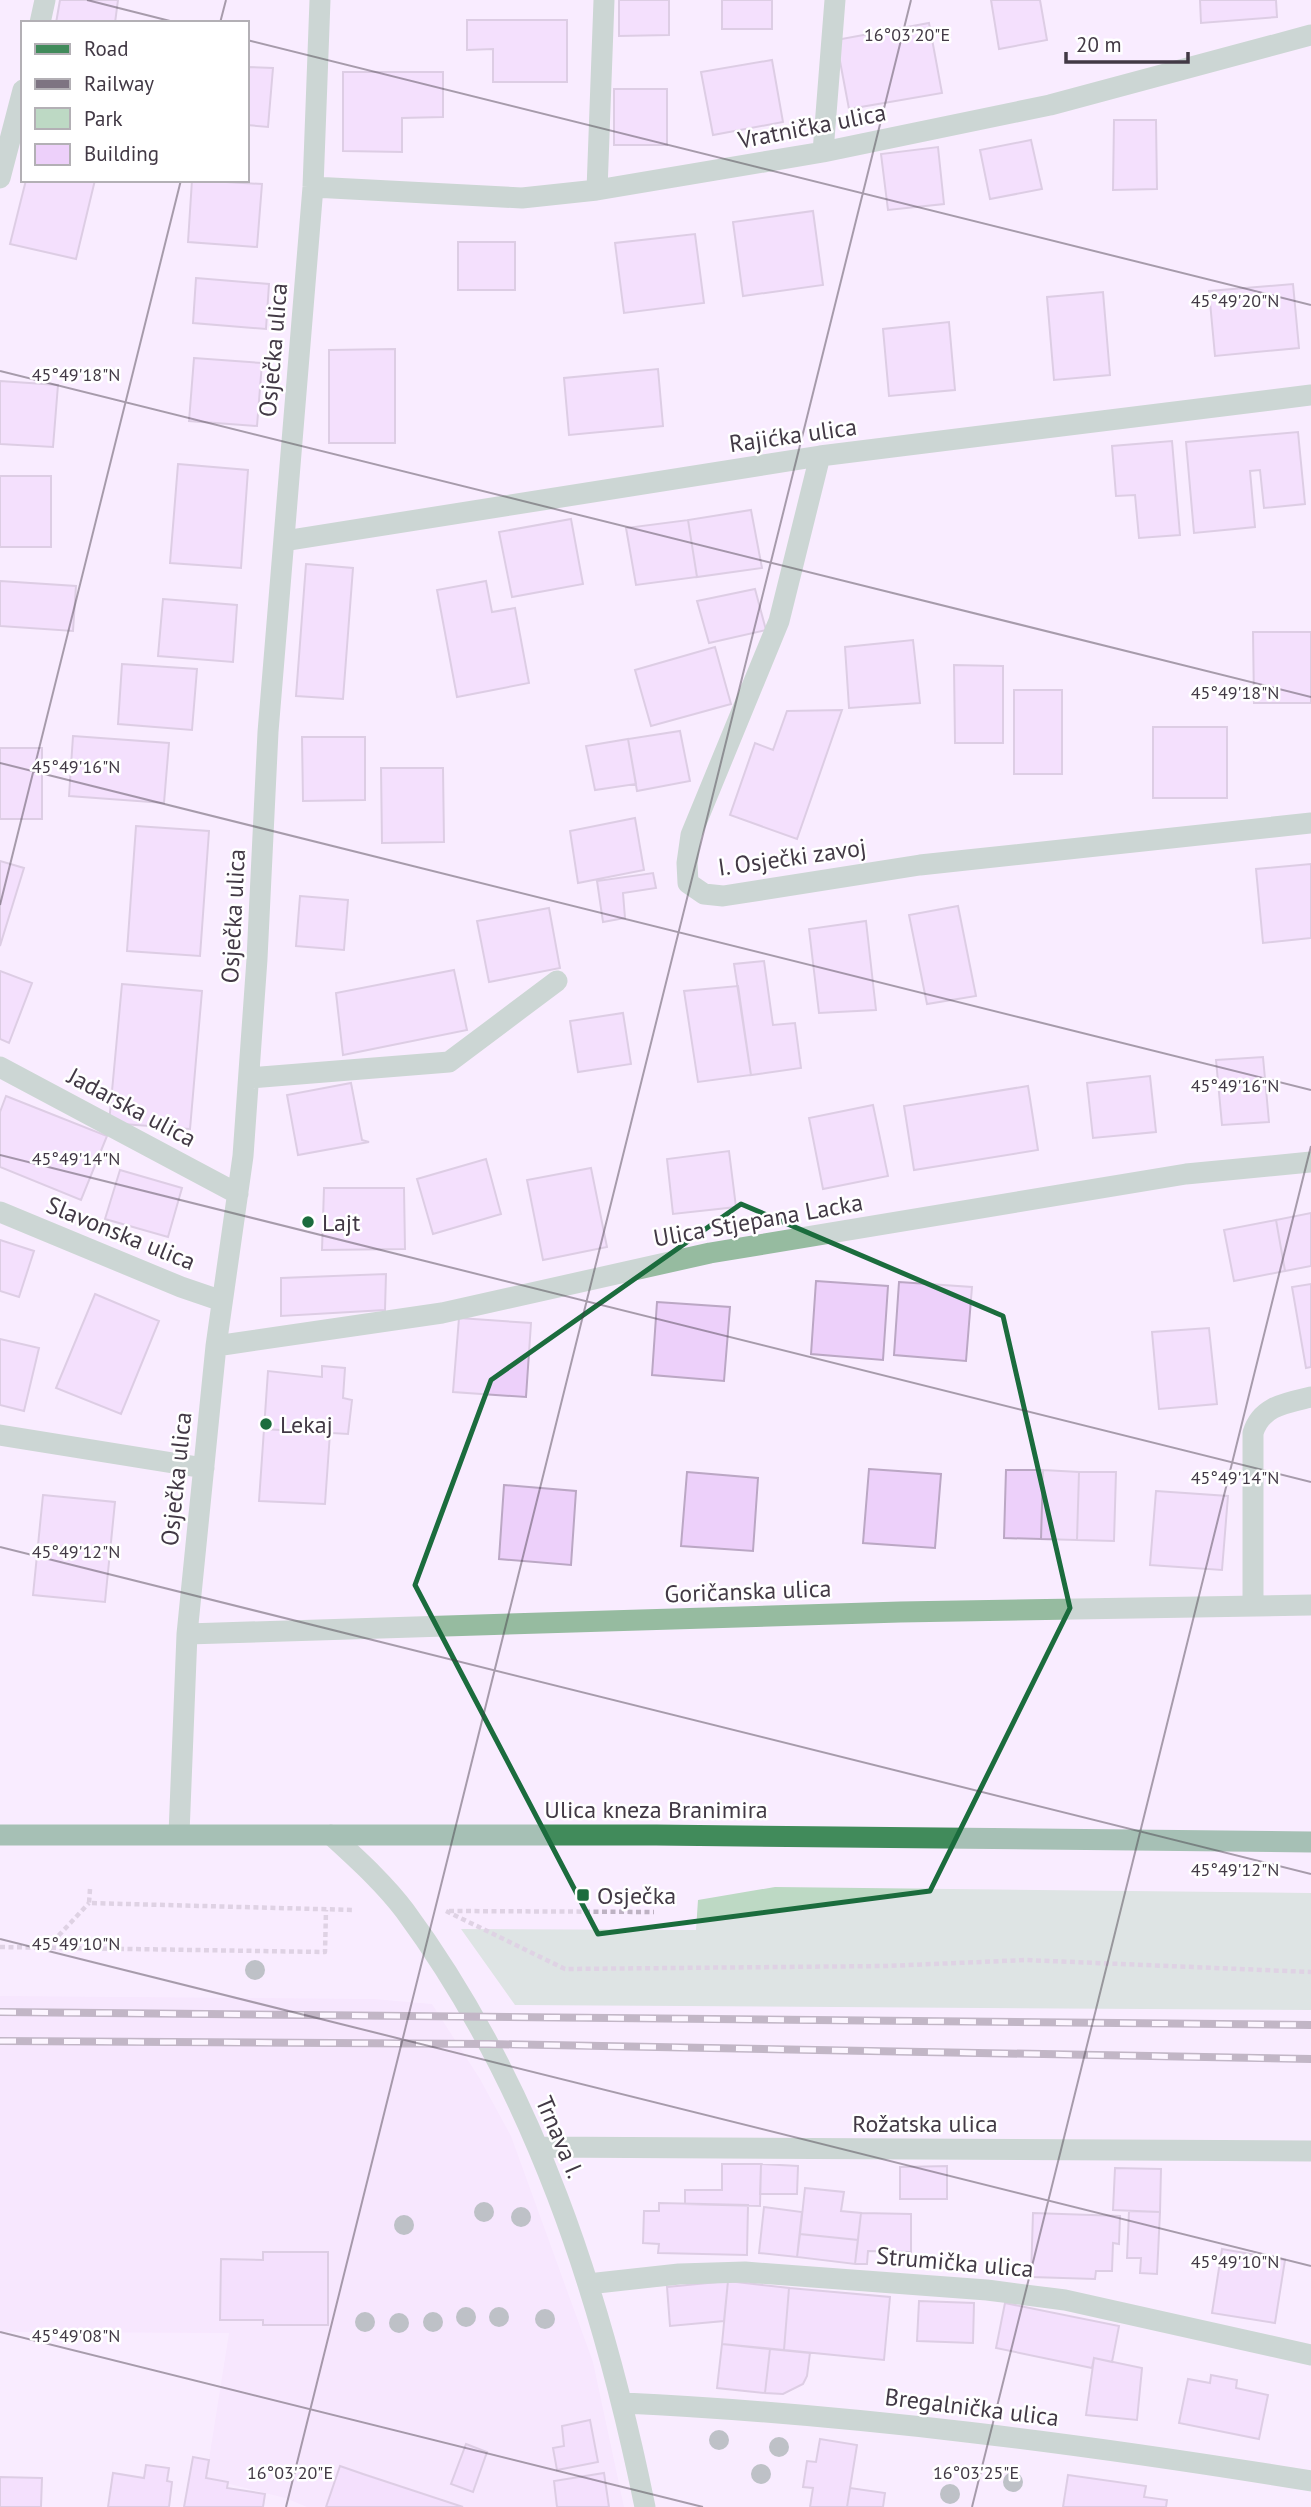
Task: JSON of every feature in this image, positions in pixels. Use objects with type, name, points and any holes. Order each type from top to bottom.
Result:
[{"type":"main road","name":"Ulica kneza Branimira","points":[[0,1835],[1311,1842]]},
{"type":"street","points":[[40,21],[45,0]]},
{"type":"street","name":"Osječka ulica","points":[[179,1834],[187,1634],[216,1346],[238,1194],[249,1078],[268,732],[313,187],[320,0]]},
{"type":"street","points":[[597,190],[604,0]]},
{"type":"street","points":[[823,152],[835,0]]},
{"type":"street","name":"Vratnička ulica","points":[[313,187],[522,198],[597,190],[823,152],[1050,105],[1311,36]]},
{"type":"street","points":[[0,178],[21,98]]},
{"type":"street","name":"Rajićka ulica","points":[[284,541],[820,456],[1311,395]]},
{"type":"street","name":"I. Osječki zavoj","points":[[820,456],[779,621],[691,835],[687,863],[688,883],[704,894],[723,896],[920,865],[1311,822]]},
{"type":"street","points":[[249,1078],[449,1062],[557,981]]},
{"type":"street","name":"Jadarska ulica","points":[[0,1067],[238,1194]]},
{"type":"street","name":"Ulica Stjepana Lacka","points":[[216,1346],[442,1313],[723,1250],[1185,1174],[1311,1162]]},
{"type":"street","name":"Slavonska ulica","points":[[0,1212],[181,1287],[222,1301]]},
{"type":"street","points":[[1253,1605],[1253,1433],[1257,1419],[1269,1409],[1311,1397]]},
{"type":"street","points":[[0,1435],[204,1468]]},
{"type":"street","name":"Goričanska ulica","points":[[187,1634],[900,1612],[1311,1605]]},
{"type":"street","name":"Trnava I.","points":[[331,1835],[404,1910],[436,1958],[489,2044],[538,2147],[588,2284],[624,2403],[645,2507]]},
{"type":"street","name":"Rožatska ulica","points":[[538,2147],[1311,2151]]},
{"type":"street","name":"Strumička ulica","points":[[588,2284],[679,2274],[745,2272],[987,2290],[1065,2300],[1311,2355]]},
{"type":"street","name":"Bregalnička ulica","points":[[624,2403],[726,2407],[872,2421],[1158,2456],[1311,2481]]},
{"type":"path","points":[[47,1948],[89,1903],[90,1889]]},
{"type":"path","points":[[89,1903],[355,1910]]},
{"type":"path","points":[[0,1947],[325,1952],[326,1910]]},
{"type":"path","points":[[654,1912],[445,1911],[565,1969],[887,1966],[1026,1960],[1311,1972]]},
{"type":"highlighted area","points":[[741,1204],[1003,1316],[1070,1608],[930,1891],[598,1934],[415,1585],[491,1380]]},
{"type":"shaded area","points":[[0,1996],[374,1999],[432,2004],[480,2079],[511,2136],[593,2362],[624,2507],[307,2507],[285,2498],[206,2478],[229,2333],[0,2332]]},
{"type":"green space","points":[[775,1887],[1311,1893],[1311,2010],[515,2005],[461,1929],[696,1930],[698,1900]]},
{"type":"building","points":[[60,0],[118,0],[115,21],[56,21]]},
{"type":"building","points":[[619,0],[669,0],[669,35],[619,36]]},
{"type":"building","points":[[722,0],[772,0],[772,29],[722,29]]},
{"type":"building","points":[[991,0],[1040,0],[1047,40],[999,49]]},
{"type":"building","points":[[1200,0],[1276,0],[1277,17],[1201,23]]},
{"type":"building","points":[[467,20],[567,20],[567,82],[493,82],[493,49],[467,50]]},
{"type":"building","points":[[929,23],[942,93],[849,109],[836,40]]},
{"type":"building","points":[[772,60],[783,122],[713,135],[701,72]]},
{"type":"building","points":[[248,67],[273,68],[268,127],[248,125]]},
{"type":"building","points":[[343,72],[443,72],[443,117],[402,118],[402,152],[343,151]]},
{"type":"building","points":[[614,89],[667,89],[667,145],[614,145]]},
{"type":"building","points":[[1114,120],[1156,120],[1157,189],[1113,190]]},
{"type":"building","points":[[1031,140],[1042,189],[990,199],[980,150]]},
{"type":"building","points":[[938,147],[944,204],[888,210],[881,154]]},
{"type":"building","points":[[26,182],[95,182],[76,259],[10,244]]},
{"type":"building","points":[[192,182],[262,184],[257,247],[188,242]]},
{"type":"building","points":[[813,211],[823,285],[743,296],[733,222]]},
{"type":"building","points":[[695,234],[704,303],[624,313],[615,243]]},
{"type":"building","points":[[458,242],[515,242],[515,290],[458,290]]},
{"type":"building","points":[[196,278],[269,284],[266,329],[193,323]]},
{"type":"building","points":[[1293,284],[1299,348],[1215,356],[1209,291]]},
{"type":"building","points":[[1103,292],[1110,375],[1054,380],[1047,297]]},
{"type":"building","points":[[949,322],[955,390],[889,396],[883,329]]},
{"type":"building","points":[[395,349],[395,443],[329,443],[329,350]]},
{"type":"building","points":[[194,358],[262,363],[257,426],[189,421]]},
{"type":"building","points":[[658,369],[663,426],[569,435],[564,378]]},
{"type":"building","points":[[0,381],[58,385],[53,447],[0,444]]},
{"type":"building","points":[[1298,432],[1305,504],[1264,508],[1260,470],[1250,471],[1255,527],[1194,533],[1186,442]]},
{"type":"building","points":[[1172,441],[1180,535],[1139,538],[1135,495],[1116,496],[1112,446]]},
{"type":"building","points":[[178,464],[248,470],[241,568],[170,563]]},
{"type":"building","points":[[0,476],[51,476],[51,547],[0,547]]},
{"type":"building","points":[[751,510],[762,568],[697,577],[688,520]]},
{"type":"building","points":[[571,519],[583,584],[512,597],[499,532]]},
{"type":"building","points":[[688,520],[697,577],[636,585],[626,528]]},
{"type":"building","points":[[306,564],[353,568],[343,699],[296,696]]},
{"type":"building","points":[[0,581],[76,586],[73,631],[0,626]]},
{"type":"building","points":[[486,581],[492,612],[515,608],[529,683],[457,697],[437,590]]},
{"type":"building","points":[[755,589],[766,630],[709,643],[697,601]]},
{"type":"building","points":[[163,599],[237,605],[233,662],[158,656]]},
{"type":"building","points":[[1253,632],[1311,632],[1311,703],[1254,703]]},
{"type":"building","points":[[913,640],[920,703],[849,708],[845,647]]},
{"type":"building","points":[[715,647],[731,704],[651,726],[635,670]]},
{"type":"building","points":[[122,664],[197,669],[192,730],[118,724]]},
{"type":"building","points":[[954,665],[1003,666],[1003,743],[955,743]]},
{"type":"building","points":[[1014,690],[1062,690],[1062,774],[1014,774]]},
{"type":"building","points":[[842,710],[797,839],[730,815],[755,743],[773,750],[787,711]]},
{"type":"building","points":[[1153,727],[1227,727],[1227,798],[1153,798]]},
{"type":"building","points":[[680,731],[690,781],[637,791],[628,739]]},
{"type":"building","points":[[73,736],[169,743],[164,803],[69,796]]},
{"type":"building","points":[[302,737],[365,737],[365,800],[303,801]]},
{"type":"building","points":[[628,739],[636,784],[595,790],[586,746]]},
{"type":"building","points":[[0,748],[42,748],[42,819],[0,819]]},
{"type":"building","points":[[381,768],[443,768],[444,842],[382,843]]},
{"type":"building","points":[[635,818],[644,870],[578,883],[570,831]]},
{"type":"building","points":[[136,826],[209,831],[200,956],[127,951]]},
{"type":"building","points":[[0,861],[24,868],[0,946]]},
{"type":"building","points":[[1311,864],[1311,938],[1263,943],[1256,869]]},
{"type":"building","points":[[653,873],[656,888],[623,893],[625,918],[603,922],[597,881]]},
{"type":"building","points":[[300,896],[348,900],[344,950],[296,946]]},
{"type":"building","points":[[958,906],[976,996],[927,1004],[909,915]]},
{"type":"building","points":[[549,908],[560,968],[489,982],[477,921]]},
{"type":"building","points":[[866,921],[876,1010],[819,1013],[809,929]]},
{"type":"building","points":[[764,961],[773,1025],[795,1023],[801,1068],[751,1075],[734,964]]},
{"type":"building","points":[[454,970],[467,1030],[343,1055],[336,993]]},
{"type":"building","points":[[0,971],[32,983],[9,1043],[0,1039]]},
{"type":"building","points":[[122,984],[202,991],[190,1129],[109,1123]]},
{"type":"building","points":[[738,986],[751,1075],[698,1082],[684,991]]},
{"type":"building","points":[[623,1013],[631,1064],[578,1072],[570,1021]]},
{"type":"building","points":[[1263,1057],[1269,1122],[1222,1125],[1216,1060]]},
{"type":"building","points":[[1150,1076],[1156,1132],[1093,1138],[1087,1083]]},
{"type":"building","points":[[351,1083],[362,1140],[369,1142],[298,1155],[287,1095]]},
{"type":"building","points":[[1028,1086],[1038,1150],[914,1170],[904,1106]]},
{"type":"building","points":[[6,1096],[107,1136],[81,1200],[0,1167],[0,1112]]},
{"type":"building","points":[[873,1105],[888,1176],[823,1189],[809,1118]]},
{"type":"building","points":[[729,1151],[736,1207],[673,1214],[667,1159]]},
{"type":"building","points":[[486,1159],[501,1214],[433,1234],[417,1179]]},
{"type":"building","points":[[591,1168],[607,1247],[543,1260],[527,1180]]},
{"type":"building","points":[[120,1170],[182,1188],[168,1237],[105,1219]]},
{"type":"building","points":[[324,1188],[404,1188],[405,1249],[322,1250]]},
{"type":"building","points":[[1311,1213],[1311,1266],[1285,1271],[1276,1220]]},
{"type":"building","points":[[1276,1220],[1285,1271],[1234,1281],[1224,1230]]},
{"type":"building","points":[[0,1240],[34,1251],[19,1297],[0,1291]]},
{"type":"building","points":[[386,1274],[385,1310],[281,1316],[281,1278]]},
{"type":"building","points":[[816,1281],[888,1286],[883,1360],[811,1354]]},
{"type":"building","points":[[899,1282],[972,1287],[966,1361],[894,1355]]},
{"type":"building","points":[[1311,1284],[1311,1367],[1306,1368],[1292,1287]]},
{"type":"building","points":[[95,1294],[159,1321],[121,1414],[56,1388]]},
{"type":"building","points":[[657,1302],[730,1307],[724,1381],[652,1375]]},
{"type":"building","points":[[459,1318],[531,1323],[526,1397],[453,1392]]},
{"type":"building","points":[[1209,1328],[1217,1404],[1159,1409],[1152,1332]]},
{"type":"building","points":[[0,1339],[39,1348],[24,1411],[0,1405]]},
{"type":"building","points":[[322,1366],[345,1368],[343,1398],[352,1400],[348,1434],[264,1429],[268,1371],[322,1377]]},
{"type":"building","points":[[264,1429],[330,1433],[325,1504],[259,1501]]},
{"type":"building","points":[[869,1469],[941,1474],[935,1548],[863,1543]]},
{"type":"building","points":[[1006,1470],[1043,1470],[1041,1539],[1004,1538]]},
{"type":"building","points":[[1043,1470],[1079,1472],[1077,1540],[1041,1539]]},
{"type":"building","points":[[687,1472],[758,1478],[753,1551],[681,1546]]},
{"type":"building","points":[[1079,1472],[1116,1472],[1114,1541],[1077,1540]]},
{"type":"building","points":[[504,1485],[576,1491],[571,1565],[499,1559]]},
{"type":"building","points":[[1156,1491],[1228,1496],[1222,1570],[1150,1565]]},
{"type":"building","points":[[43,1495],[115,1502],[105,1602],[33,1595]]},
{"type":"building","points":[[722,2164],[761,2164],[760,2206],[685,2204],[685,2190],[722,2190]]},
{"type":"building","points":[[761,2164],[798,2166],[797,2194],[760,2194]]},
{"type":"building","points":[[947,2166],[947,2199],[900,2199],[900,2167]]},
{"type":"building","points":[[1115,2168],[1161,2169],[1160,2212],[1113,2210]]},
{"type":"building","points":[[805,2188],[844,2192],[841,2211],[861,2213],[858,2240],[800,2234]]},
{"type":"building","points":[[659,2203],[748,2205],[747,2255],[658,2253],[659,2244],[643,2243],[644,2211],[659,2211]]},
{"type":"building","points":[[764,2207],[802,2212],[797,2257],[759,2253]]},
{"type":"building","points":[[1129,2211],[1160,2212],[1157,2274],[1140,2273],[1141,2258],[1127,2258]]},
{"type":"building","points":[[861,2213],[911,2214],[911,2252],[868,2251],[867,2264],[855,2264]]},
{"type":"building","points":[[1033,2213],[1120,2216],[1119,2244],[1113,2243],[1112,2271],[1096,2271],[1095,2279],[1031,2277]]},
{"type":"building","points":[[800,2234],[858,2240],[855,2264],[797,2257]]},
{"type":"building","points":[[1222,2249],[1285,2260],[1275,2323],[1212,2313]]},
{"type":"building","points":[[263,2252],[328,2252],[328,2325],[263,2325],[263,2320],[220,2320],[221,2259],[263,2260]]},
{"type":"building","points":[[728,2281],[724,2321],[670,2326],[667,2287]]},
{"type":"building","points":[[728,2281],[789,2288],[784,2350],[722,2344]]},
{"type":"building","points":[[789,2288],[890,2297],[884,2360],[784,2350]]},
{"type":"building","points":[[919,2301],[974,2303],[973,2343],[917,2341]]},
{"type":"building","points":[[1005,2303],[1119,2326],[1112,2362],[1094,2358],[1092,2368],[996,2348]]},
{"type":"building","points":[[722,2344],[770,2349],[765,2393],[717,2388]]},
{"type":"building","points":[[770,2349],[810,2353],[807,2376],[803,2384],[783,2394],[765,2393]]},
{"type":"building","points":[[1094,2358],[1142,2368],[1137,2420],[1086,2415]]},
{"type":"building","points":[[1211,2375],[1237,2380],[1236,2388],[1268,2395],[1259,2439],[1179,2423],[1188,2379],[1210,2383]]},
{"type":"building","points":[[590,2420],[598,2462],[557,2470],[553,2448],[564,2446],[562,2426]]},
{"type":"building","points":[[820,2439],[857,2445],[847,2507],[810,2507],[813,2488],[803,2487],[807,2461],[816,2462]]},
{"type":"building","points":[[466,2444],[487,2452],[473,2492],[451,2484]]},
{"type":"building","points":[[193,2457],[209,2460],[206,2478],[228,2482],[227,2488],[265,2494],[263,2507],[184,2507]]},
{"type":"building","points":[[146,2465],[169,2468],[167,2481],[172,2482],[169,2507],[108,2507],[113,2473],[144,2478]]},
{"type":"building","points":[[340,2466],[363,2474],[463,2507],[326,2507]]},
{"type":"building","points":[[604,2473],[609,2507],[557,2507],[554,2481]]},
{"type":"building","points":[[1068,2475],[1146,2486],[1144,2497],[1167,2500],[1166,2507],[1063,2507]]},
{"type":"building","points":[[0,2477],[42,2478],[41,2507],[0,2507]]},
{"type":"building","points":[[850,2488],[885,2493],[883,2507],[847,2507]]},
{"type":"railway","points":[[0,2012],[1311,2025]]},
{"type":"railway","points":[[0,2041],[489,2044],[1311,2059]]},
{"type":"place","name":"Lajt","points":[[308,1222]]},
{"type":"place","name":"Lekaj","points":[[266,1424]]},
{"type":"place","name":"Osječka","points":[[583,1895]]}]
